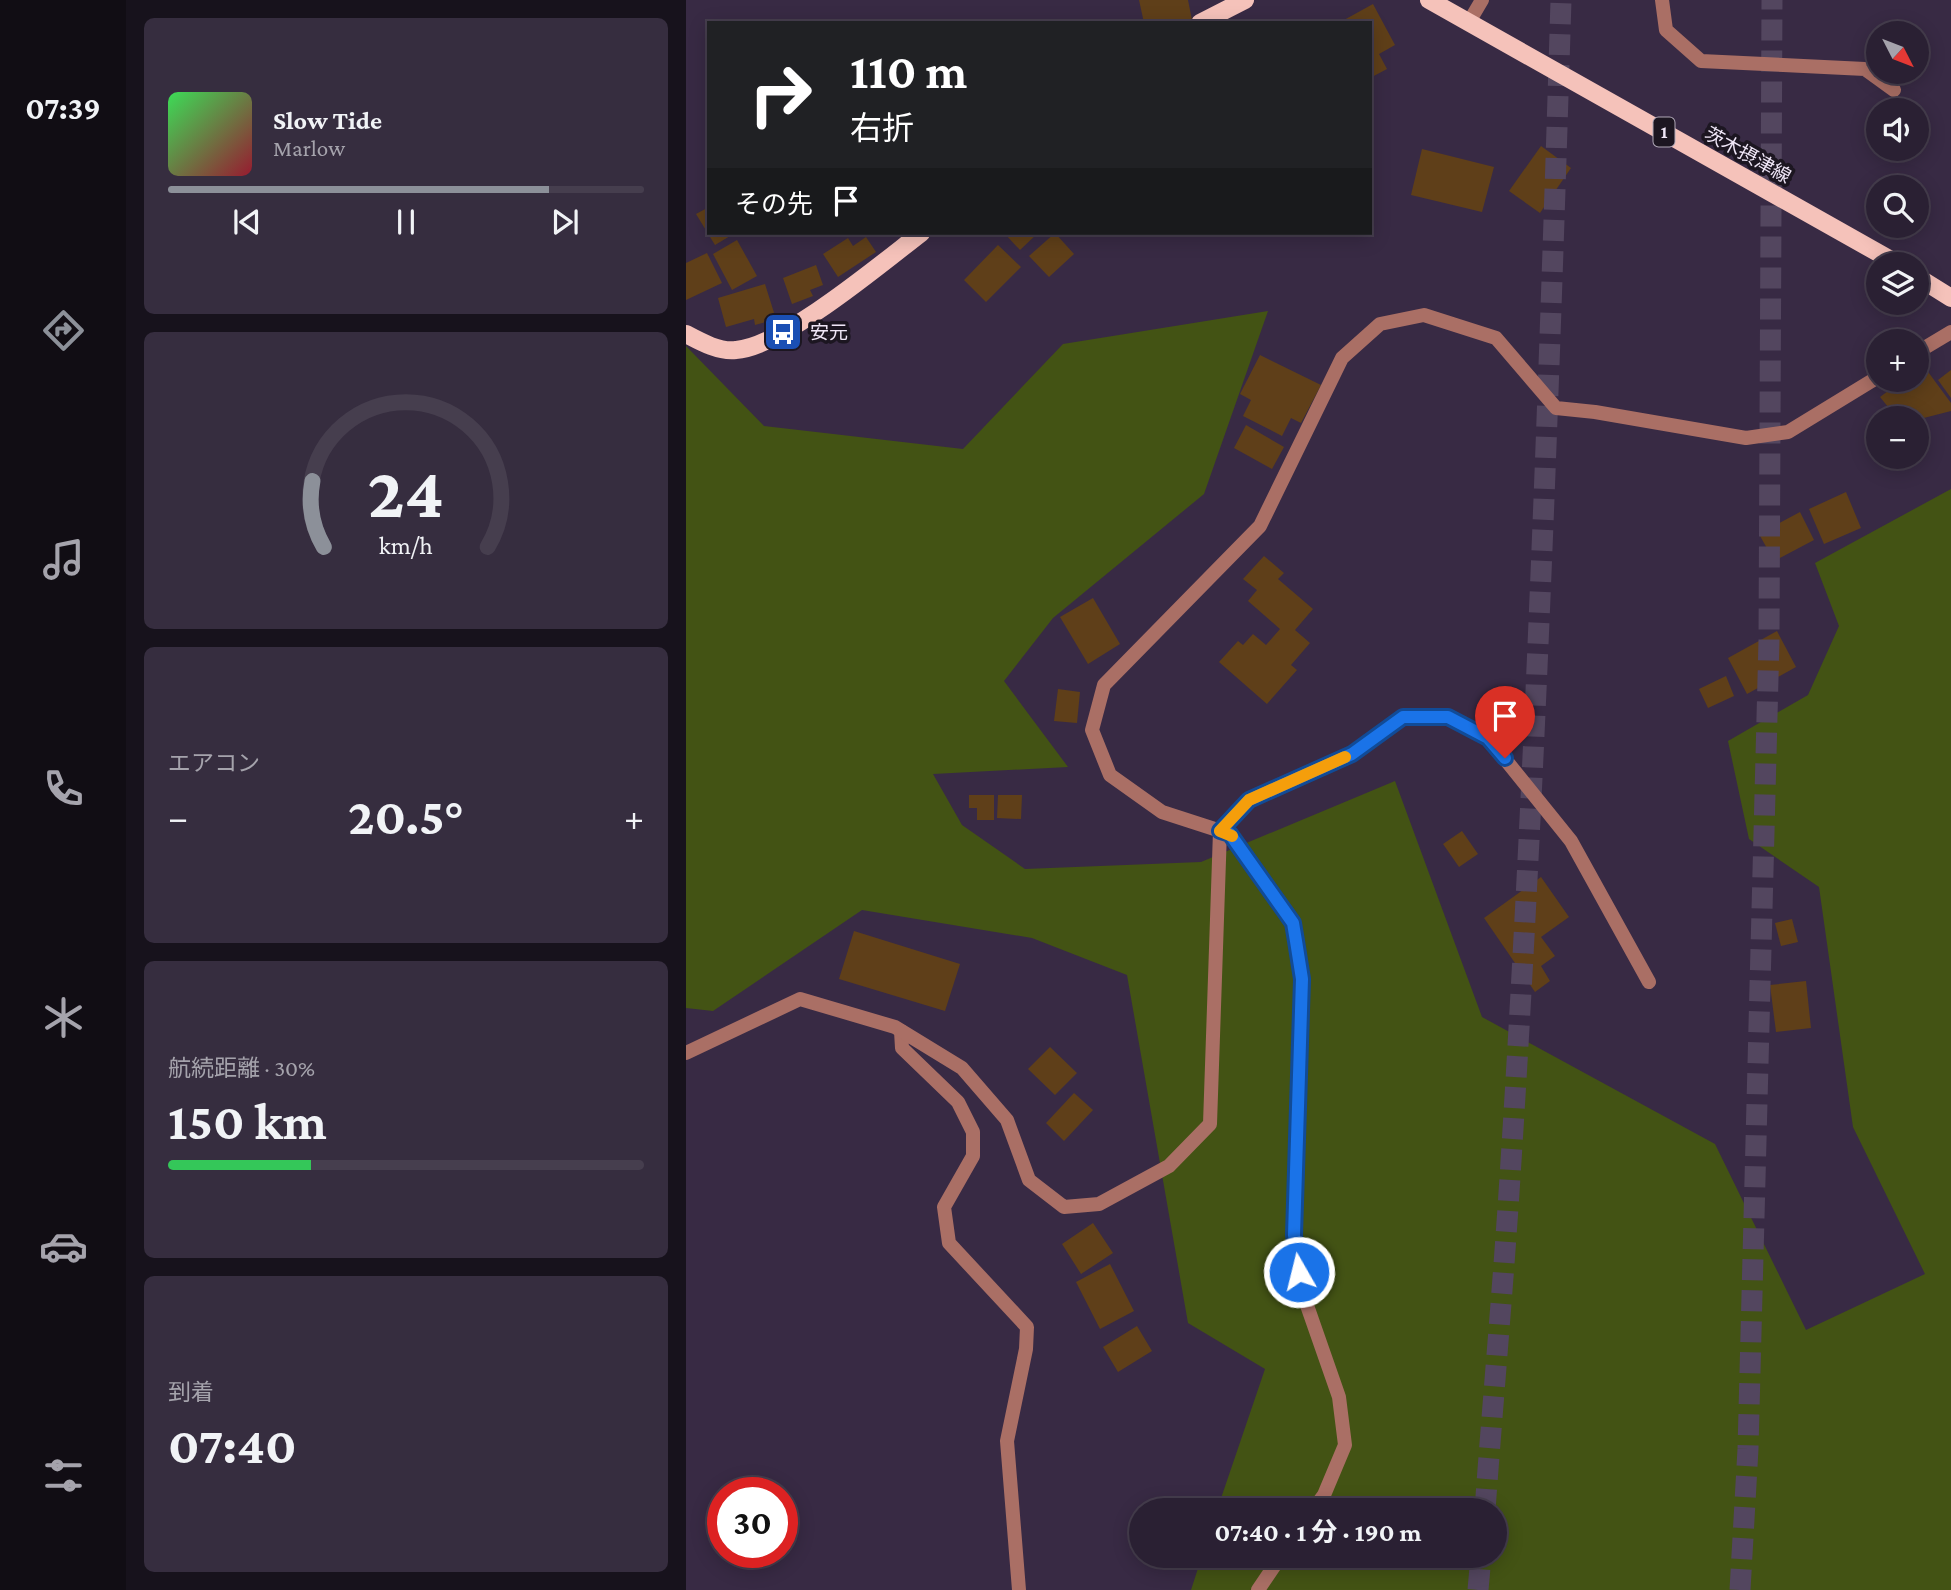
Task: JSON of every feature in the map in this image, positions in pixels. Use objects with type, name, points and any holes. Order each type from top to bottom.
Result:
[{"type":"main road","points":[[1204,21],[1245,0]]},
{"type":"main road","name":"茨木摂津線","points":[[1429,0],[1877,252]]},
{"type":"main road","points":[[686,334],[706,345],[735,351],[758,346],[848,289],[918,235]]},
{"type":"main road","points":[[1929,284],[1951,298]]},
{"type":"street","points":[[1469,22],[1482,0]]},
{"type":"street","points":[[1662,0],[1666,30],[1701,61],[1865,69],[1894,90]]},
{"type":"street","points":[[1322,1498],[1345,1444],[1339,1397],[1302,1291],[1294,1235],[1302,979],[1293,923],[1230,834],[1162,812],[1110,775],[1092,730],[1104,685],[1260,526],[1342,358],[1380,324],[1424,314],[1496,338],[1556,408],[1595,412],[1746,438],[1788,432],[1866,384]]},
{"type":"street","points":[[1929,345],[1951,332]]},
{"type":"street","points":[[686,1053],[800,999],[895,1027],[962,1068],[1007,1121],[1029,1180],[1064,1207],[1099,1204],[1169,1166],[1210,1124],[1220,831],[1249,800],[1352,754],[1403,717],[1448,717],[1488,738],[1571,841],[1649,982]]},
{"type":"street","points":[[901,1031],[902,1048],[958,1102],[973,1132],[973,1156],[944,1207],[949,1243],[1027,1328],[1026,1349],[1007,1441],[1019,1590]]},
{"type":"street","points":[[1258,1590],[1273,1568]]},
{"type":"green space","points":[[1268,311],[1204,494],[1053,618],[1004,681],[1068,767],[933,774],[962,825],[1025,869],[1201,862],[1395,781],[1482,1017],[1715,1144],[1806,1330],[1925,1274],[1853,1127],[1819,887],[1749,839],[1728,741],[1808,695],[1839,626],[1815,563],[1951,489],[1951,1590],[1191,1590],[1198,1568],[1507,1568],[1507,1498],[1221,1498],[1265,1369],[1188,1323],[1127,975],[1032,938],[862,910],[713,1011],[686,1008],[686,346],[764,426],[963,449],[1063,344]]},
{"type":"building","points":[[1139,0],[1188,0],[1192,20],[1144,21]]},
{"type":"building","points":[[1373,4],[1395,45],[1379,54],[1387,69],[1372,77],[1372,21],[1344,20]]},
{"type":"building","points":[[1541,146],[1571,168],[1540,213],[1509,191]]},
{"type":"building","points":[[1422,149],[1494,167],[1482,212],[1411,195]]},
{"type":"building","points":[[707,208],[707,232],[696,214]]},
{"type":"building","points":[[709,235],[732,235],[715,245]]},
{"type":"building","points":[[1006,235],[1036,235],[1020,250]]},
{"type":"building","points":[[1053,235],[1057,235],[1074,254],[1049,277],[1029,256]]},
{"type":"building","points":[[866,237],[876,252],[838,277],[823,254],[848,238],[853,246]]},
{"type":"building","points":[[737,240],[757,276],[732,290],[713,254]]},
{"type":"building","points":[[998,245],[1021,267],[986,302],[964,280]]},
{"type":"building","points":[[707,253],[722,283],[686,300],[686,263]]},
{"type":"building","points":[[816,265],[823,285],[810,290],[813,296],[792,304],[783,278]]},
{"type":"building","points":[[765,284],[776,319],[755,325],[754,319],[726,327],[718,298]]},
{"type":"building","points":[[1260,355],[1321,385],[1301,423],[1291,418],[1282,436],[1243,416],[1251,400],[1240,394]]},
{"type":"building","points":[[1951,370],[1951,398],[1938,380]]},
{"type":"building","points":[[1929,373],[1951,403],[1951,411],[1929,417],[1929,406],[1887,406],[1880,397],[1887,392],[1929,392]]},
{"type":"building","points":[[1246,425],[1284,447],[1272,469],[1234,448]]},
{"type":"building","points":[[1846,492],[1861,528],[1824,544],[1809,509]]},
{"type":"building","points":[[1800,512],[1814,540],[1774,561],[1759,534]]},
{"type":"building","points":[[1264,556],[1284,573],[1278,579],[1313,609],[1295,630],[1310,643],[1291,665],[1297,670],[1267,704],[1219,662],[1238,641],[1243,645],[1253,634],[1266,645],[1280,629],[1248,601],[1257,590],[1243,579]]},
{"type":"building","points":[[1093,598],[1120,644],[1088,664],[1060,617]]},
{"type":"building","points":[[1777,631],[1796,667],[1747,694],[1728,658]]},
{"type":"building","points":[[1726,676],[1734,696],[1708,708],[1699,689]]},
{"type":"building","points":[[1058,689],[1080,692],[1077,723],[1054,721]]},
{"type":"building","points":[[969,795],[994,795],[994,820],[977,820],[977,808],[969,808]]},
{"type":"building","points":[[998,795],[1022,795],[1021,819],[997,818]]},
{"type":"building","points":[[1462,831],[1478,854],[1459,867],[1443,844]]},
{"type":"building","points":[[1541,877],[1569,917],[1541,937],[1555,956],[1541,966],[1550,981],[1535,992],[1484,918]]},
{"type":"building","points":[[1792,919],[1798,942],[1781,946],[1775,923]]},
{"type":"building","points":[[854,931],[960,964],[945,1011],[839,979]]},
{"type":"building","points":[[1806,981],[1811,1028],[1776,1032],[1770,985]]},
{"type":"building","points":[[1050,1047],[1077,1073],[1055,1095],[1028,1069]]},
{"type":"building","points":[[1074,1093],[1093,1110],[1064,1141],[1046,1123]]},
{"type":"building","points":[[1093,1223],[1113,1253],[1081,1274],[1062,1244]]},
{"type":"building","points":[[1110,1264],[1134,1311],[1100,1329],[1076,1282]]},
{"type":"building","points":[[1137,1326],[1152,1351],[1118,1372],[1103,1347]]},
{"type":"tunnel","points":[[1486,1498],[1507,1219],[1527,883],[1561,0]]},
{"type":"tunnel","points":[[1740,1590],[1748,1449],[1769,640],[1772,0]]},
{"type":"tunnel","points":[[1478,1590],[1480,1568]]},
{"type":"slow traffic","points":[[1232,836],[1220,831],[1249,800],[1345,757]]},
{"type":"place","name":"安元","points":[[783,332]]},
{"type":"route","points":[[1299,1272],[1294,1235],[1302,979],[1293,923],[1230,834],[1220,831],[1249,800],[1352,754],[1403,717],[1448,717],[1488,738],[1505,758]]}]
